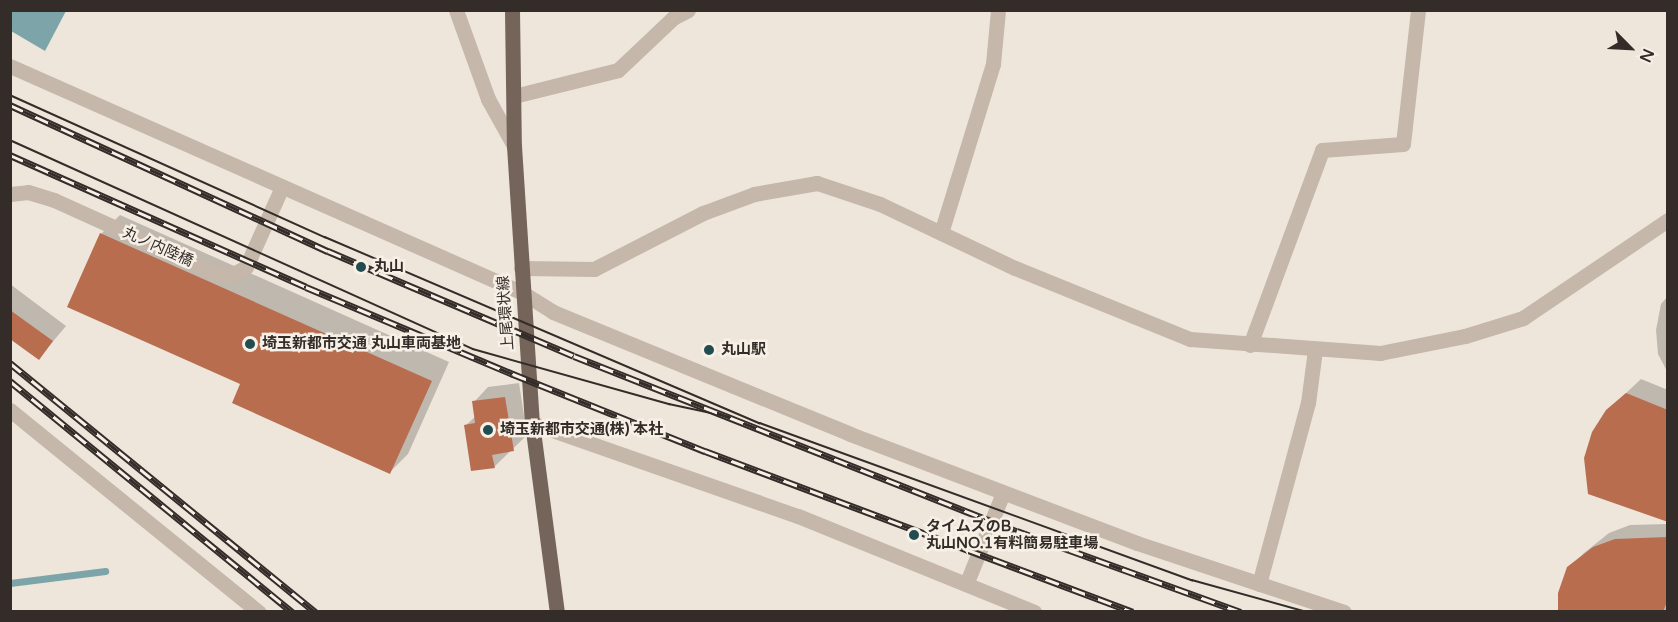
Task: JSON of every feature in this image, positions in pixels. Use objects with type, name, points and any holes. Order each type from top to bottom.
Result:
[{"type":"main road","name":"上尾環状線","points":[[512,10],[514,146],[532,423],[556,612]]},
{"type":"street","points":[[456,10],[488,99],[514,146]]},
{"type":"street","points":[[514,96],[618,70],[673,18],[688,10]]},
{"type":"street","points":[[941,233],[993,64],[998,10]]},
{"type":"street","points":[[1250,345],[1322,150],[1404,144],[1418,10]]},
{"type":"street","points":[[10,66],[281,189],[523,293],[553,312],[1003,492],[1258,584],[1344,612]]},
{"type":"street","points":[[521,268],[594,269],[703,213],[754,194],[817,183],[880,204],[1015,268],[1190,339],[1380,353],[1466,336],[1523,318],[1668,220]]},
{"type":"street","name":"丸ノ内陸橋","points":[[10,194],[28,192],[54,200],[225,274],[246,267],[281,189]]},
{"type":"street","points":[[1258,584],[1308,403],[1315,350]]},
{"type":"street","points":[[10,410],[259,612]]},
{"type":"street","points":[[532,423],[798,516],[967,582],[1034,612]]},
{"type":"street","points":[[967,582],[1003,492]]},
{"type":"water","points":[[11,10],[66,11],[45,51],[11,31]]},
{"type":"building","name":"埼玉新都市交通 丸山車両基地","points":[[100,233],[432,381],[390,474],[232,403],[240,384],[67,307]]},
{"type":"building","points":[[10,310],[53,341],[39,360],[10,339]]},
{"type":"building","points":[[1626,393],[1668,410],[1668,522],[1588,494],[1584,458],[1592,432],[1606,410]]},
{"type":"building","points":[[505,397],[514,451],[492,455],[495,468],[471,471],[464,425],[475,423],[472,401]]},
{"type":"building","points":[[1668,537],[1668,599],[1663,612],[1558,612],[1558,593],[1567,567],[1593,547],[1615,539]]},
{"type":"waterway","points":[[10,583],[105,571]]},
{"type":"tram line","points":[[10,95],[325,237],[760,423],[1192,580],[1307,612]]},
{"type":"tram line","points":[[10,140],[473,349],[669,404],[730,417]]},
{"type":"railway","points":[[10,105],[328,251],[574,356],[1017,531],[1241,612]]},
{"type":"railway","points":[[10,155],[306,287],[513,374],[705,451],[1133,612]]},
{"type":"railway","points":[[10,363],[315,612]]},
{"type":"railway","points":[[10,381],[292,612]]},
{"type":"place","name":"丸山","points":[[361,267]]},
{"type":"place","name":"埼玉新都市交通 丸山車両基地","points":[[250,344]]},
{"type":"place","name":"丸山駅","points":[[709,350]]},
{"type":"place","name":"埼玉新都市交通(株) 本社","points":[[488,430]]},
{"type":"place","name":"タイムズのB 丸山NO.1有料簡易駐車場","points":[[914,535]]}]
